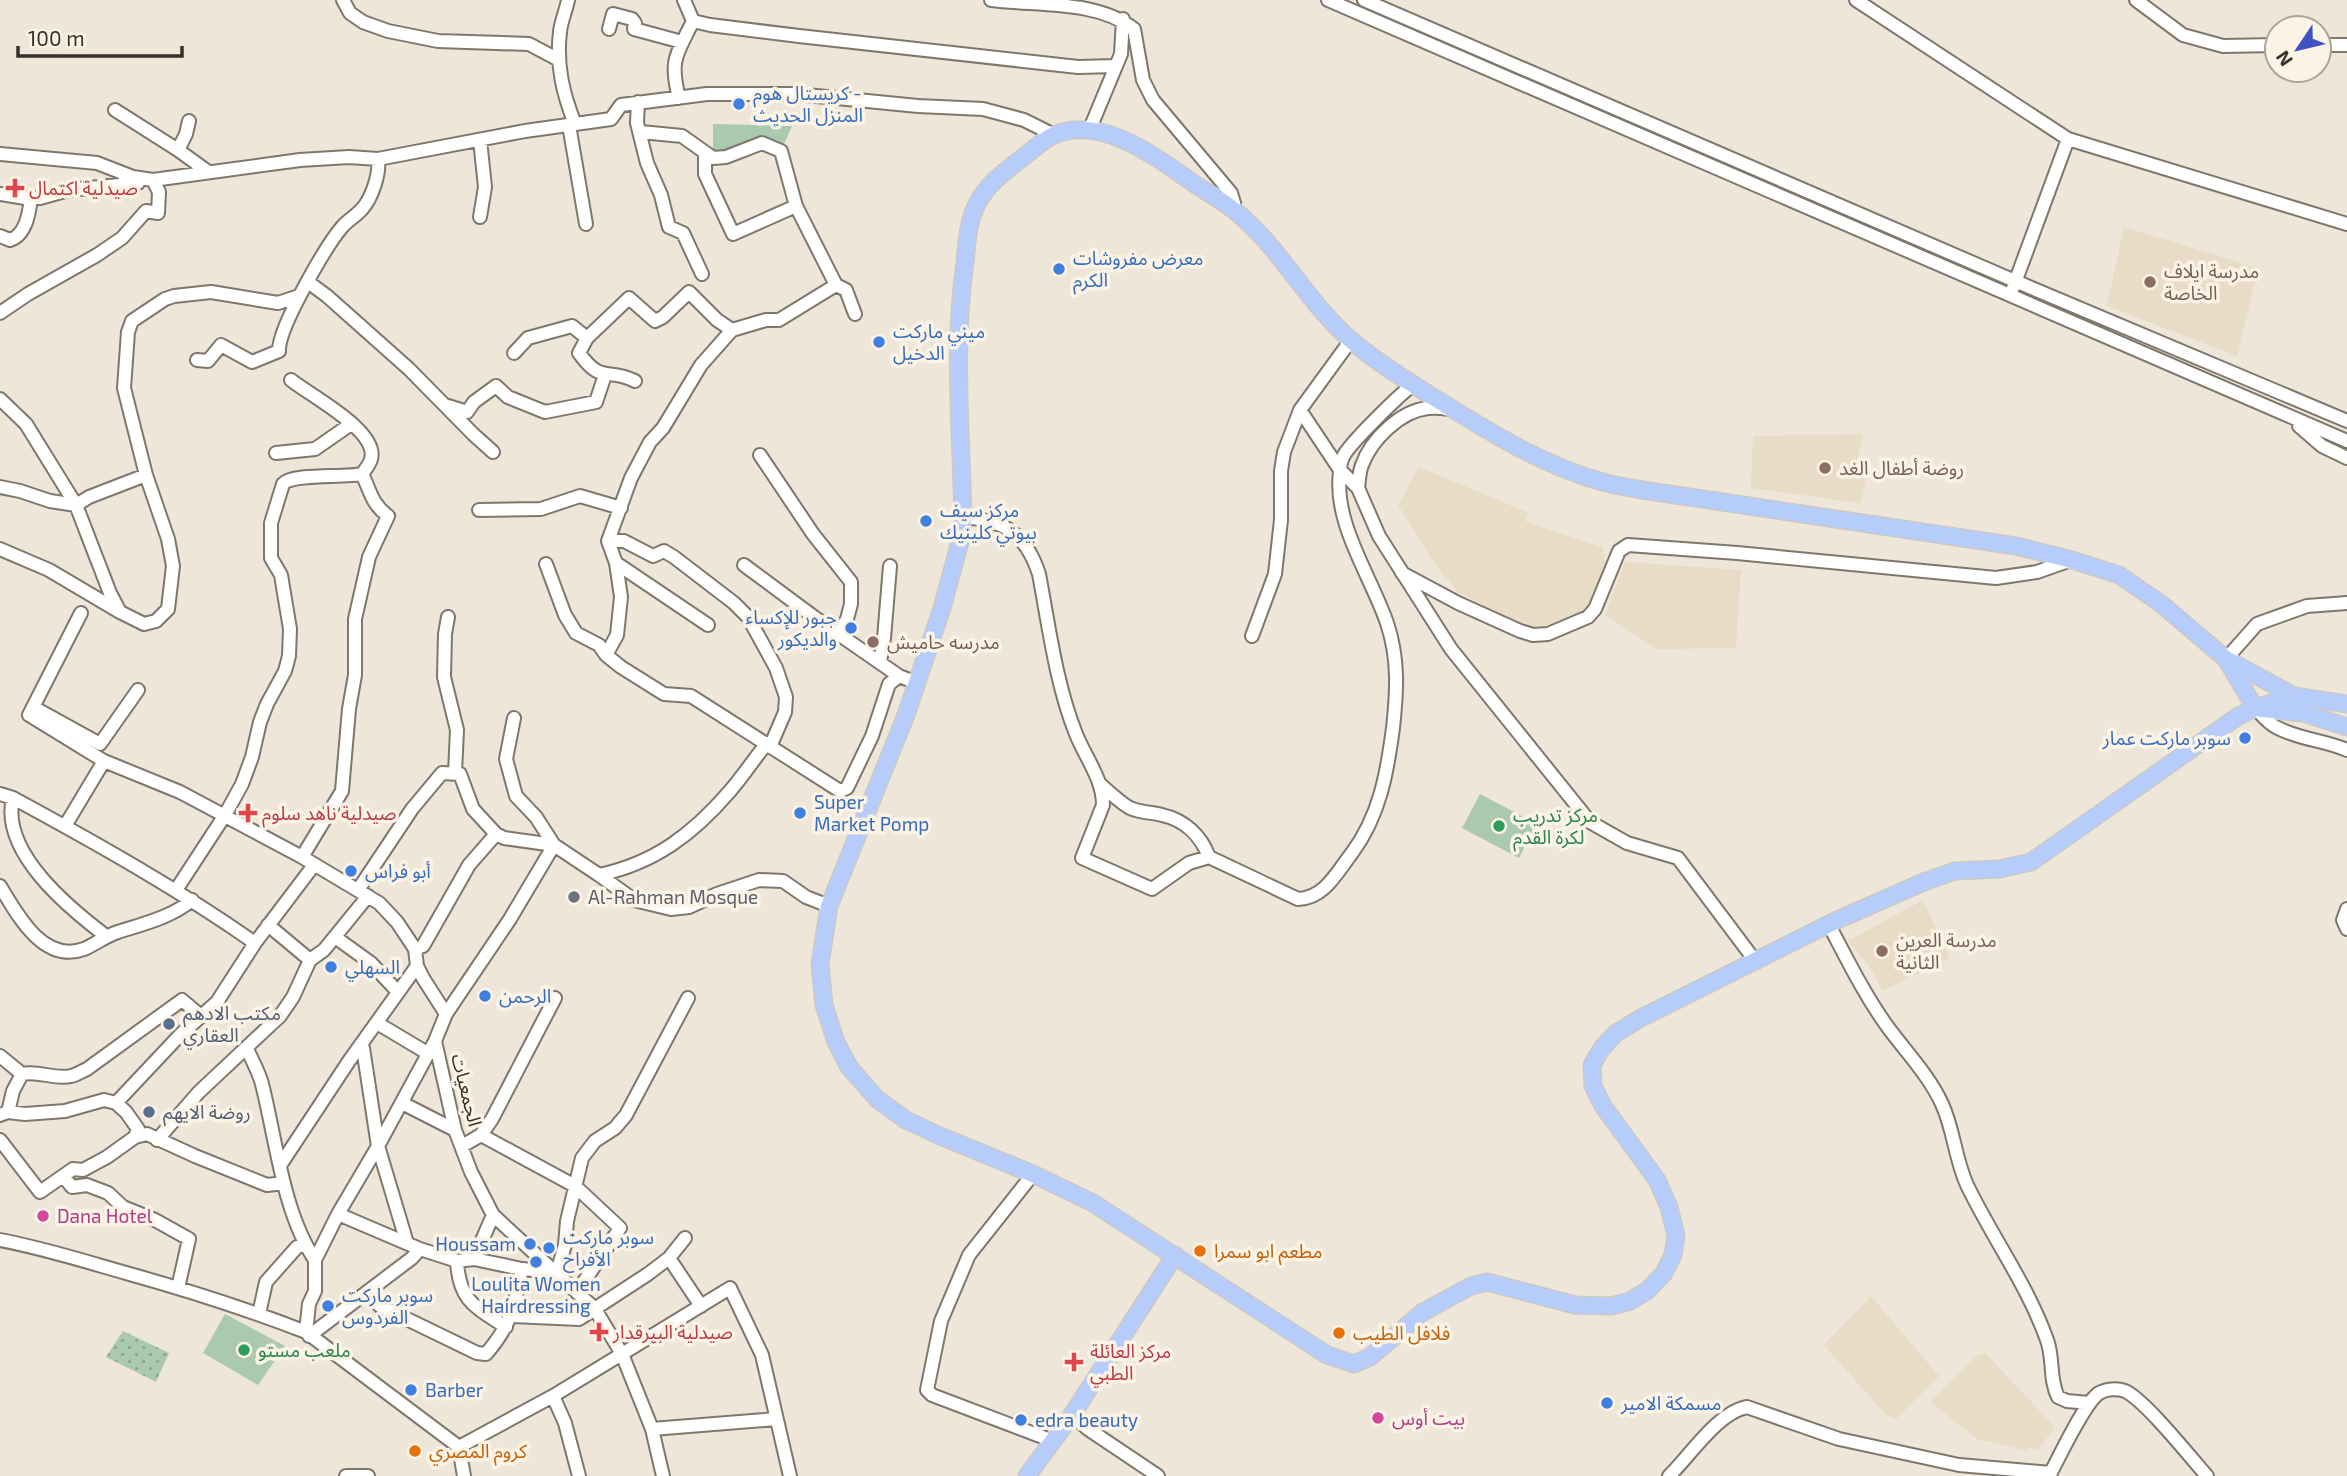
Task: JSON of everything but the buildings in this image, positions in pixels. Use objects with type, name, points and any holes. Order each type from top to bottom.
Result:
[{"type":"main road","points":[[2294,696],[2237,716],[2031,862],[1999,869],[1955,871],[1926,881],[1829,925],[1639,1019],[1615,1034],[1592,1065],[1592,1086],[1657,1180],[1669,1207],[1676,1236],[1673,1255],[1664,1273],[1647,1292],[1630,1301],[1611,1306],[1574,1305],[1487,1282],[1471,1286],[1423,1312],[1370,1357],[1353,1364],[1327,1355],[1093,1203],[1033,1174],[906,1120],[877,1099],[849,1068],[836,1042],[824,1006],[820,964],[829,906],[906,715],[942,608],[961,538],[963,517],[959,314],[970,222],[976,204],[988,186],[1054,135],[1070,131],[1109,135],[1142,148],[1232,208],[1282,258],[1331,320],[1351,340],[1413,385],[1452,409],[1498,436],[1563,468],[1603,482],[2016,546],[2072,559],[2119,575],[2160,603],[2226,659],[2294,696],[2347,704]]},
{"type":"main road","points":[[2226,659],[2255,708]]},
{"type":"main road","points":[[2255,708],[2304,713],[2347,727]]},
{"type":"main road","points":[[1027,1476],[1072,1415],[1175,1255]]},
{"type":"street","points":[[344,0],[350,13],[363,22],[388,31],[438,41],[529,44],[559,60]]},
{"type":"street","points":[[568,0],[560,30],[559,60],[562,90],[572,125],[586,224]]},
{"type":"street","points":[[679,98],[674,64],[693,21],[684,0]]},
{"type":"street","points":[[991,0],[1075,3],[1108,9],[1123,19],[1134,29],[1143,80],[1153,100],[1231,193],[1234,204],[1232,208]]},
{"type":"street","points":[[1328,0],[2347,441]]},
{"type":"street","points":[[1364,0],[2347,421]]},
{"type":"street","points":[[1856,0],[2068,139],[2347,224]]},
{"type":"street","points":[[2136,0],[2183,35],[2223,46],[2263,45]]},
{"type":"street","points":[[609,29],[613,14],[632,19],[635,23],[634,29],[682,43]]},
{"type":"street","points":[[1089,131],[1123,44],[1123,19]]},
{"type":"street","points":[[693,21],[787,35],[1078,67],[1115,66]]},
{"type":"street","points":[[0,154],[97,163],[133,177],[153,180],[207,171],[320,159],[379,159],[611,119],[621,105],[720,93],[796,94],[918,106],[983,109],[1024,120],[1054,135]]},
{"type":"street","points":[[638,102],[637,123],[647,163],[662,195],[669,227],[683,233],[702,274]]},
{"type":"street","points":[[115,110],[207,171]]},
{"type":"street","points":[[178,150],[189,121]]},
{"type":"street","points":[[641,132],[682,136],[713,158],[726,157],[762,143],[781,151],[796,206],[836,285],[846,290],[855,314]]},
{"type":"street","points":[[2011,295],[2068,139]]},
{"type":"street","points":[[480,140],[485,187],[480,217]]},
{"type":"street","points":[[705,153],[705,174],[733,234],[796,206]]},
{"type":"street","points":[[197,360],[208,361],[221,345],[252,362],[279,351],[280,336],[299,296],[342,228],[364,207],[379,167],[379,159]]},
{"type":"street","points":[[0,194],[31,199],[69,190],[119,185],[131,180],[144,186],[153,180]]},
{"type":"street","points":[[0,313],[122,238],[146,211],[158,213],[159,192],[153,180]]},
{"type":"street","points":[[0,236],[10,240],[17,238],[24,227],[31,199]]},
{"type":"street","points":[[308,282],[409,369],[493,452]]},
{"type":"street","points":[[606,655],[617,635],[621,597],[616,564],[608,541],[637,464],[650,442],[663,428],[701,365],[732,330],[766,320],[779,320],[836,285]]},
{"type":"street","points":[[0,549],[49,570],[144,624],[156,621],[168,609],[171,600],[173,566],[124,388],[131,321],[174,296],[211,292],[278,303],[299,296]]},
{"type":"street","points":[[635,381],[622,374],[605,374],[592,370],[579,353],[587,338],[629,299],[655,321],[663,317],[689,292],[717,320],[732,330]]},
{"type":"street","points":[[514,352],[528,338],[572,326],[587,338]]},
{"type":"street","points":[[1252,636],[1275,574],[1281,520],[1283,452],[1300,410],[1351,340]]},
{"type":"street","points":[[445,405],[467,412],[474,402],[496,386],[508,397],[545,412],[596,402],[605,374]]},
{"type":"street","points":[[176,890],[225,815],[249,766],[260,723],[285,671],[289,656],[290,629],[281,575],[271,558],[271,523],[277,497],[287,480],[295,477],[362,474],[371,460],[365,435],[291,380]]},
{"type":"street","points":[[963,517],[1006,528],[1024,542],[1032,554],[1039,574],[1067,705],[1076,734],[1100,784],[1103,805],[1082,858],[1152,889],[1189,863],[1209,857],[1298,899],[1310,898],[1320,893],[1351,853],[1377,810],[1388,770],[1397,695],[1396,663],[1387,623],[1340,506],[1340,470],[1344,455],[1399,395],[1413,385]]},
{"type":"street","points":[[0,398],[26,424],[76,505],[120,612]]},
{"type":"street","points":[[1358,488],[1362,465],[1375,442],[1391,426],[1409,414],[1428,408],[1452,409]]},
{"type":"street","points":[[1300,410],[1340,470],[1358,488],[1379,536],[1451,649],[1590,822],[1627,844],[1678,858],[1756,962]]},
{"type":"street","points":[[2288,417],[2322,446],[2347,458]]},
{"type":"street","points":[[276,453],[315,449],[351,424]]},
{"type":"street","points":[[760,455],[813,534],[850,582],[847,619],[839,634]]},
{"type":"street","points":[[302,857],[342,791],[349,709],[355,675],[355,620],[365,583],[366,566],[388,516],[372,500],[362,474]]},
{"type":"street","points":[[0,487],[76,505],[89,497],[146,475]]},
{"type":"street","points":[[479,510],[541,509],[580,496],[621,508]]},
{"type":"street","points":[[599,875],[640,864],[688,832],[731,790],[769,745],[783,719],[786,697],[780,677],[748,617],[734,603],[663,551],[653,556],[624,541],[608,541]]},
{"type":"street","points":[[1402,573],[1487,617],[1533,635],[1548,634],[1588,617],[1595,609],[1619,551],[1628,545],[1996,578],[2037,572],[2072,559]]},
{"type":"street","points":[[546,564],[565,615],[576,633],[599,645],[606,655],[664,694],[691,696],[840,791],[847,788],[873,736],[889,684],[899,676]]},
{"type":"street","points":[[616,564],[708,625]]},
{"type":"street","points":[[744,565],[899,676],[917,683]]},
{"type":"street","points":[[880,662],[890,566]]},
{"type":"street","points":[[2226,659],[2256,624],[2307,606],[2347,603]]},
{"type":"street","points":[[81,613],[29,715],[104,761],[148,777],[225,815],[379,903],[392,916],[415,949],[422,978],[446,1014]]},
{"type":"street","points":[[448,617],[444,677],[457,730],[455,773]]},
{"type":"street","points":[[33,707],[100,744],[138,690]]},
{"type":"street","points":[[2255,708],[2275,727],[2347,750]]},
{"type":"street","points":[[514,718],[506,759],[516,796],[536,817],[554,845],[634,900],[671,909],[689,907],[716,894],[759,880],[783,881],[806,897],[829,906]]},
{"type":"street","points":[[65,826],[104,761]]},
{"type":"street","points":[[157,1140],[192,1099],[280,1016],[293,997],[310,960],[324,950],[335,937],[427,790],[442,773],[460,774],[473,809],[495,834],[504,838],[554,845]]},
{"type":"street","points":[[1100,784],[1126,806],[1139,812],[1165,815],[1188,825],[1205,846],[1209,857]]},
{"type":"street","points":[[0,794],[13,798],[65,826],[176,890],[255,943]]},
{"type":"street","points":[[13,798],[9,808],[9,823],[25,860],[42,884],[106,936]]},
{"type":"street","points":[[415,949],[423,946],[469,865],[495,834]]},
{"type":"street","points":[[435,1041],[446,1014],[510,919],[554,845]]},
{"type":"street","points":[[116,1103],[180,1035],[217,1002],[255,943],[314,865]]},
{"type":"street","points":[[0,886],[39,941],[52,949],[69,952],[83,949],[106,936],[158,918],[192,900]]},
{"type":"street","points":[[2347,909],[2343,920],[2347,929]]},
{"type":"street","points":[[268,925],[310,960]]},
{"type":"street","points":[[1829,925],[1863,989],[1886,1024],[1929,1079],[1942,1104],[1965,1181],[2035,1312],[2047,1341],[2052,1357],[2053,1387],[2058,1397],[2067,1401],[2089,1403]]},
{"type":"street","points":[[335,937],[371,963],[398,992]]},
{"type":"street","points":[[281,1164],[417,966]]},
{"type":"street","points":[[461,1146],[481,1135],[555,998]]},
{"type":"street","points":[[557,1272],[582,1158],[595,1141],[615,1128],[626,1115],[688,998]]},
{"type":"street","points":[[0,1056],[22,1074],[33,1072],[70,1077],[88,1069],[182,1000],[201,1016]]},
{"type":"street","points":[[377,1023],[429,1054]]},
{"type":"street","name":"الجمعيات","points":[[315,1260],[435,1041]]},
{"type":"street","name":"الجمعيات","points":[[435,1041],[455,1130],[471,1171],[493,1215]]},
{"type":"street","points":[[360,1046],[363,1048],[378,1146],[407,1243]]},
{"type":"street","points":[[247,1049],[262,1081],[285,1183],[304,1245],[315,1260],[315,1291],[309,1304],[307,1334]]},
{"type":"street","points":[[22,1074],[4,1114],[65,1111],[104,1100],[116,1103],[126,1112],[138,1129],[135,1137]]},
{"type":"street","points":[[402,1103],[455,1130]]},
{"type":"street","points":[[0,1140],[40,1192],[73,1169],[83,1170],[135,1137],[147,1134],[267,1185],[285,1183]]},
{"type":"street","points":[[481,1135],[575,1186],[620,1228],[577,1292]]},
{"type":"street","points":[[1033,1174],[969,1255],[941,1321],[927,1390],[932,1395],[1053,1441]]},
{"type":"street","points":[[63,1176],[72,1187],[87,1185],[108,1193],[123,1207],[155,1220],[189,1239],[178,1288]]},
{"type":"street","points":[[338,1214],[420,1249],[457,1261],[474,1259],[522,1269],[557,1272]]},
{"type":"street","points":[[474,1259],[493,1215],[595,1309],[622,1354],[652,1429],[663,1476]]},
{"type":"street","points":[[457,1261],[462,1292],[470,1302],[509,1322],[579,1319],[669,1258],[685,1238]]},
{"type":"street","points":[[0,1240],[64,1255],[178,1288],[260,1314],[307,1334],[459,1447],[464,1476]]},
{"type":"street","points":[[260,1314],[266,1282],[297,1248],[304,1245]]},
{"type":"street","points":[[307,1334],[368,1292],[420,1249]]},
{"type":"street","points":[[669,1258],[701,1306]]},
{"type":"street","points":[[368,1292],[380,1306],[477,1353],[486,1353],[509,1322],[522,1269]]},
{"type":"street","points":[[459,1447],[553,1396],[730,1288],[762,1355],[790,1476]]},
{"type":"street","points":[[1670,1476],[1716,1425],[1738,1408],[1747,1407],[1839,1439],[1946,1462],[2050,1474],[2089,1403],[2100,1393],[2113,1388],[2126,1392],[2140,1402],[2207,1476]]},
{"type":"street","points":[[553,1396],[565,1423],[579,1476]]},
{"type":"street","points":[[1072,1415],[1088,1429],[1158,1476]]},
{"type":"street","points":[[652,1429],[776,1419]]},
{"type":"street","points":[[346,1476],[368,1476]]},
{"type":"shaded area","points":[[2124,227],[2258,268],[2237,356],[2107,306]]},
{"type":"shaded area","points":[[1864,434],[1858,457],[1867,473],[1860,503],[1751,488],[1753,436]]},
{"type":"shaded area","points":[[1419,467],[1529,513],[1525,521],[1603,548],[1605,564],[1586,610],[1538,628],[1528,627],[1459,593],[1435,564],[1398,505]]},
{"type":"shaded area","points":[[1625,562],[1741,570],[1736,648],[1657,649],[1605,615]]},
{"type":"shaded area","points":[[1923,900],[1950,958],[1882,991],[1872,970],[1848,941]]},
{"type":"shaded area","points":[[1871,1296],[1939,1376],[1896,1419],[1886,1415],[1824,1345]]},
{"type":"shaded area","points":[[1985,1353],[2055,1427],[2038,1450],[2030,1447],[2025,1450],[1977,1439],[1930,1402],[1975,1356]]},
{"type":"green space","points":[[713,124],[792,126],[781,151],[769,146],[713,158]]},
{"type":"green space","name":"مركز تدريب لكرة القدم","points":[[1480,794],[1537,824],[1519,858],[1462,828]]},
{"type":"green space","name":"ملعب مستو","points":[[225,1314],[285,1346],[258,1385],[203,1353]]},
{"type":"green space","points":[[123,1331],[169,1353],[156,1382],[106,1357]]},
{"type":"place","name":"كريستال هوم - المنزل الحديث","points":[[739,104]]},
{"type":"place","name":"صيدلية اكتمال","points":[[15,188]]},
{"type":"place","name":"معرض مفروشات الكرم","points":[[1059,269]]},
{"type":"place","name":"مدرسة ايلاف الخاصة","points":[[2150,282]]},
{"type":"place","name":"ميني ماركت الدخيل","points":[[879,342]]},
{"type":"place","name":"روضة أطفال الغد","points":[[1825,468]]},
{"type":"place","name":"مركز سيف بيوتي كلينيك","points":[[926,521]]},
{"type":"place","name":"جبور للإكساء والديكور","points":[[851,628]]},
{"type":"place","name":"مدرسه حاميش","points":[[873,642]]},
{"type":"place","name":"سوبر ماركت عمار","points":[[2245,738]]},
{"type":"place","name":"صيدلية ناهد سلوم","points":[[248,813]]},
{"type":"place","name":"Super Market Pomp","points":[[800,813]]},
{"type":"place","name":"مركز تدريب لكرة القدم","points":[[1499,826]]},
{"type":"place","name":"أبو فراس","points":[[351,871]]},
{"type":"place","name":"Al-Rahman Mosque","points":[[574,897]]},
{"type":"place","name":"مدرسة العرين الثانية","points":[[1882,951]]},
{"type":"place","name":"السهلي","points":[[331,967]]},
{"type":"place","name":"الرحمن","points":[[485,996]]},
{"type":"place","name":"مكتب الادهم العقاري","points":[[169,1024]]},
{"type":"place","name":"روضة الايهم","points":[[149,1112]]},
{"type":"place","name":"Dana Hotel","points":[[43,1216]]},
{"type":"place","name":"Houssam","points":[[530,1244]]},
{"type":"place","name":"سوبر ماركت الأفراح","points":[[549,1248]]},
{"type":"place","name":"مطعم ابو سمرا","points":[[1200,1251]]},
{"type":"place","name":"Loulita Women Hairdressing","points":[[536,1262]]},
{"type":"place","name":"سوبر ماركت الفردوس","points":[[328,1306]]},
{"type":"place","name":"صيدلية البيرقدار","points":[[599,1332]]},
{"type":"place","name":"فلافل الطيب","points":[[1339,1333]]},
{"type":"place","name":"ملعب مستو","points":[[244,1350]]},
{"type":"place","name":"مركز العائلة الطبي","points":[[1074,1362]]},
{"type":"place","name":"Barber","points":[[411,1390]]},
{"type":"place","name":"مسمكة الامير","points":[[1607,1403]]},
{"type":"place","name":"بيت أوس","points":[[1378,1418]]},
{"type":"place","name":"edra beauty","points":[[1021,1420]]},
{"type":"place","name":"كروم المصري","points":[[415,1451]]}]
